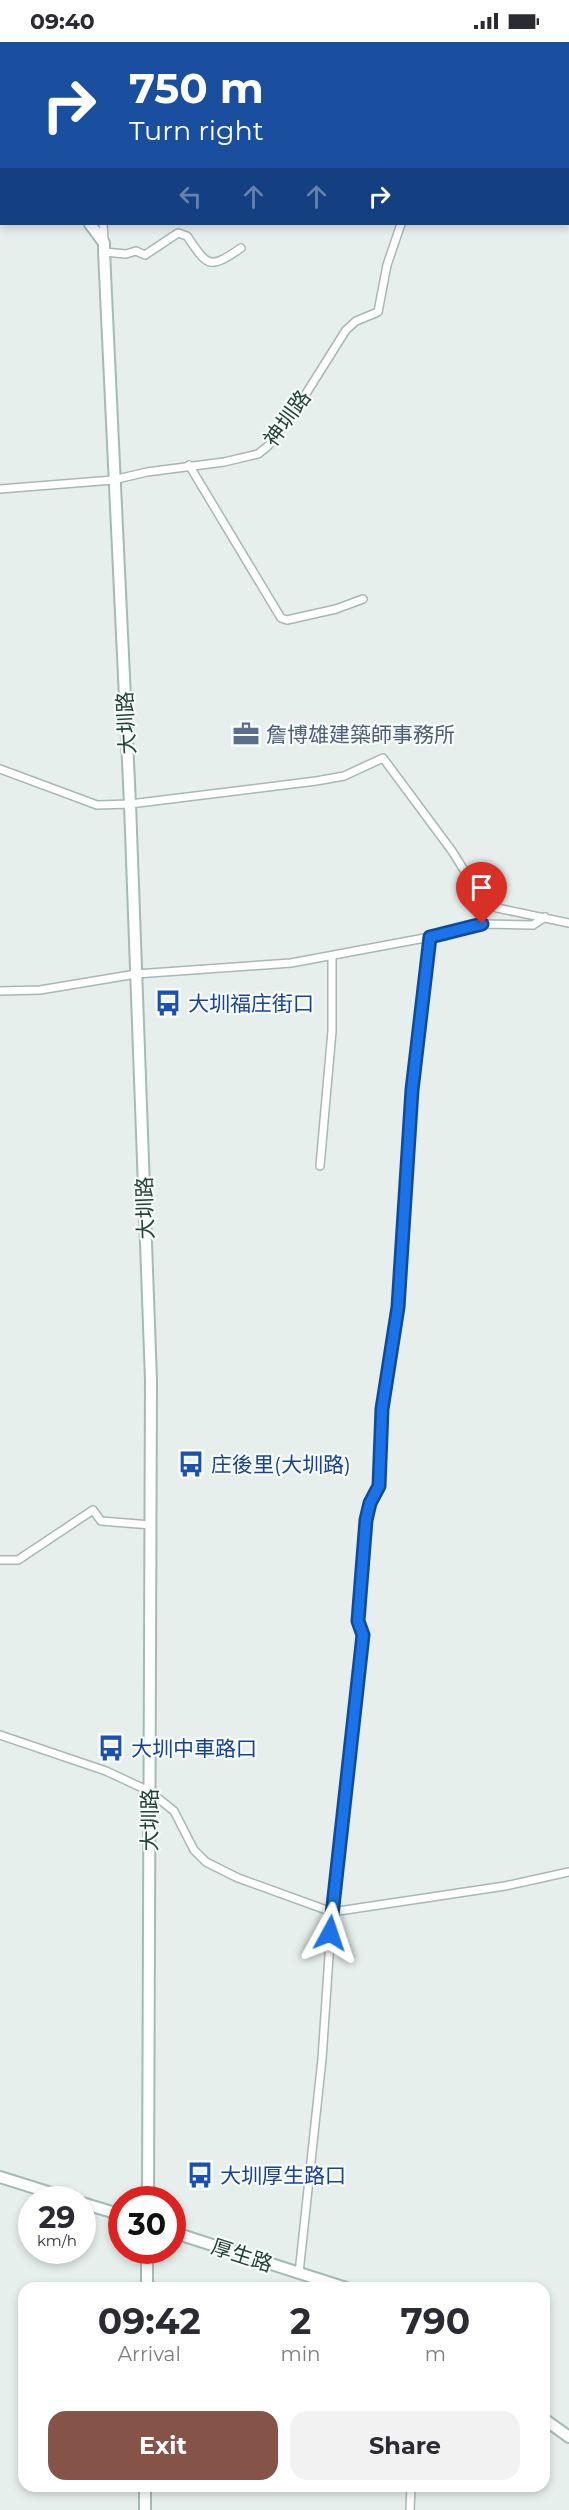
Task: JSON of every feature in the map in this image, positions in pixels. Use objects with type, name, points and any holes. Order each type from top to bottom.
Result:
[{"type":"street","points":[[91,225],[104,247],[126,254],[136,251],[145,255],[178,233],[187,236],[201,257],[210,262],[220,262],[241,249]]},
{"type":"street","points":[[103,225],[104,247]]},
{"type":"street","name":"神圳路","points":[[0,489],[113,480],[189,465],[235,460],[258,454],[268,446],[302,400],[342,335],[353,323],[373,316],[380,309],[387,265],[401,225]]},
{"type":"street","name":"大圳路","points":[[104,247],[113,480],[130,804],[151,1380],[148,2186]]},
{"type":"street","points":[[189,465],[281,618],[287,620],[336,609],[363,599]]},
{"type":"street","points":[[0,769],[97,805],[130,804],[344,776],[383,758],[452,851],[484,902],[497,908],[569,923]]},
{"type":"street","points":[[0,991],[40,990],[136,974],[219,970],[332,957],[482,924],[533,925],[545,917]]},
{"type":"street","points":[[299,2273],[302,2227],[307,2212],[322,2059],[332,1912],[363,1635],[358,1621],[366,1520],[370,1503],[379,1486],[382,1409],[398,1307],[412,1090],[430,937]]},
{"type":"street","points":[[320,1166],[332,1031],[332,957]]},
{"type":"street","points":[[0,1560],[18,1560],[93,1510],[101,1521],[151,1525]]},
{"type":"street","points":[[0,1735],[106,1771],[149,1791],[174,1811],[194,1850],[207,1862],[238,1878],[332,1912],[505,1886],[569,1872]]},
{"type":"street","points":[[0,2177],[29,2186]]},
{"type":"street","name":"厚生路","points":[[186,2237],[327,2282]]},
{"type":"street","points":[[147,2264],[147,2282]]},
{"type":"street","points":[[550,2423],[569,2437]]},
{"type":"street","points":[[145,2492],[145,2510]]},
{"type":"street","points":[[410,2510],[411,2492]]},
{"type":"place","name":"詹博雄建築師事務所","points":[[246,734]]},
{"type":"place","name":"大圳福庄街口","points":[[168,1003]]},
{"type":"place","name":"庄後里(大圳路)","points":[[191,1464]]},
{"type":"place","name":"大圳中車路口","points":[[111,1748]]},
{"type":"place","name":"大圳厚生路口","points":[[200,2175]]},
{"type":"route","points":[[330,1933],[363,1635],[358,1621],[366,1520],[370,1503],[379,1486],[382,1409],[401,1278],[401,1228],[412,1090],[430,937],[482,924]]}]
